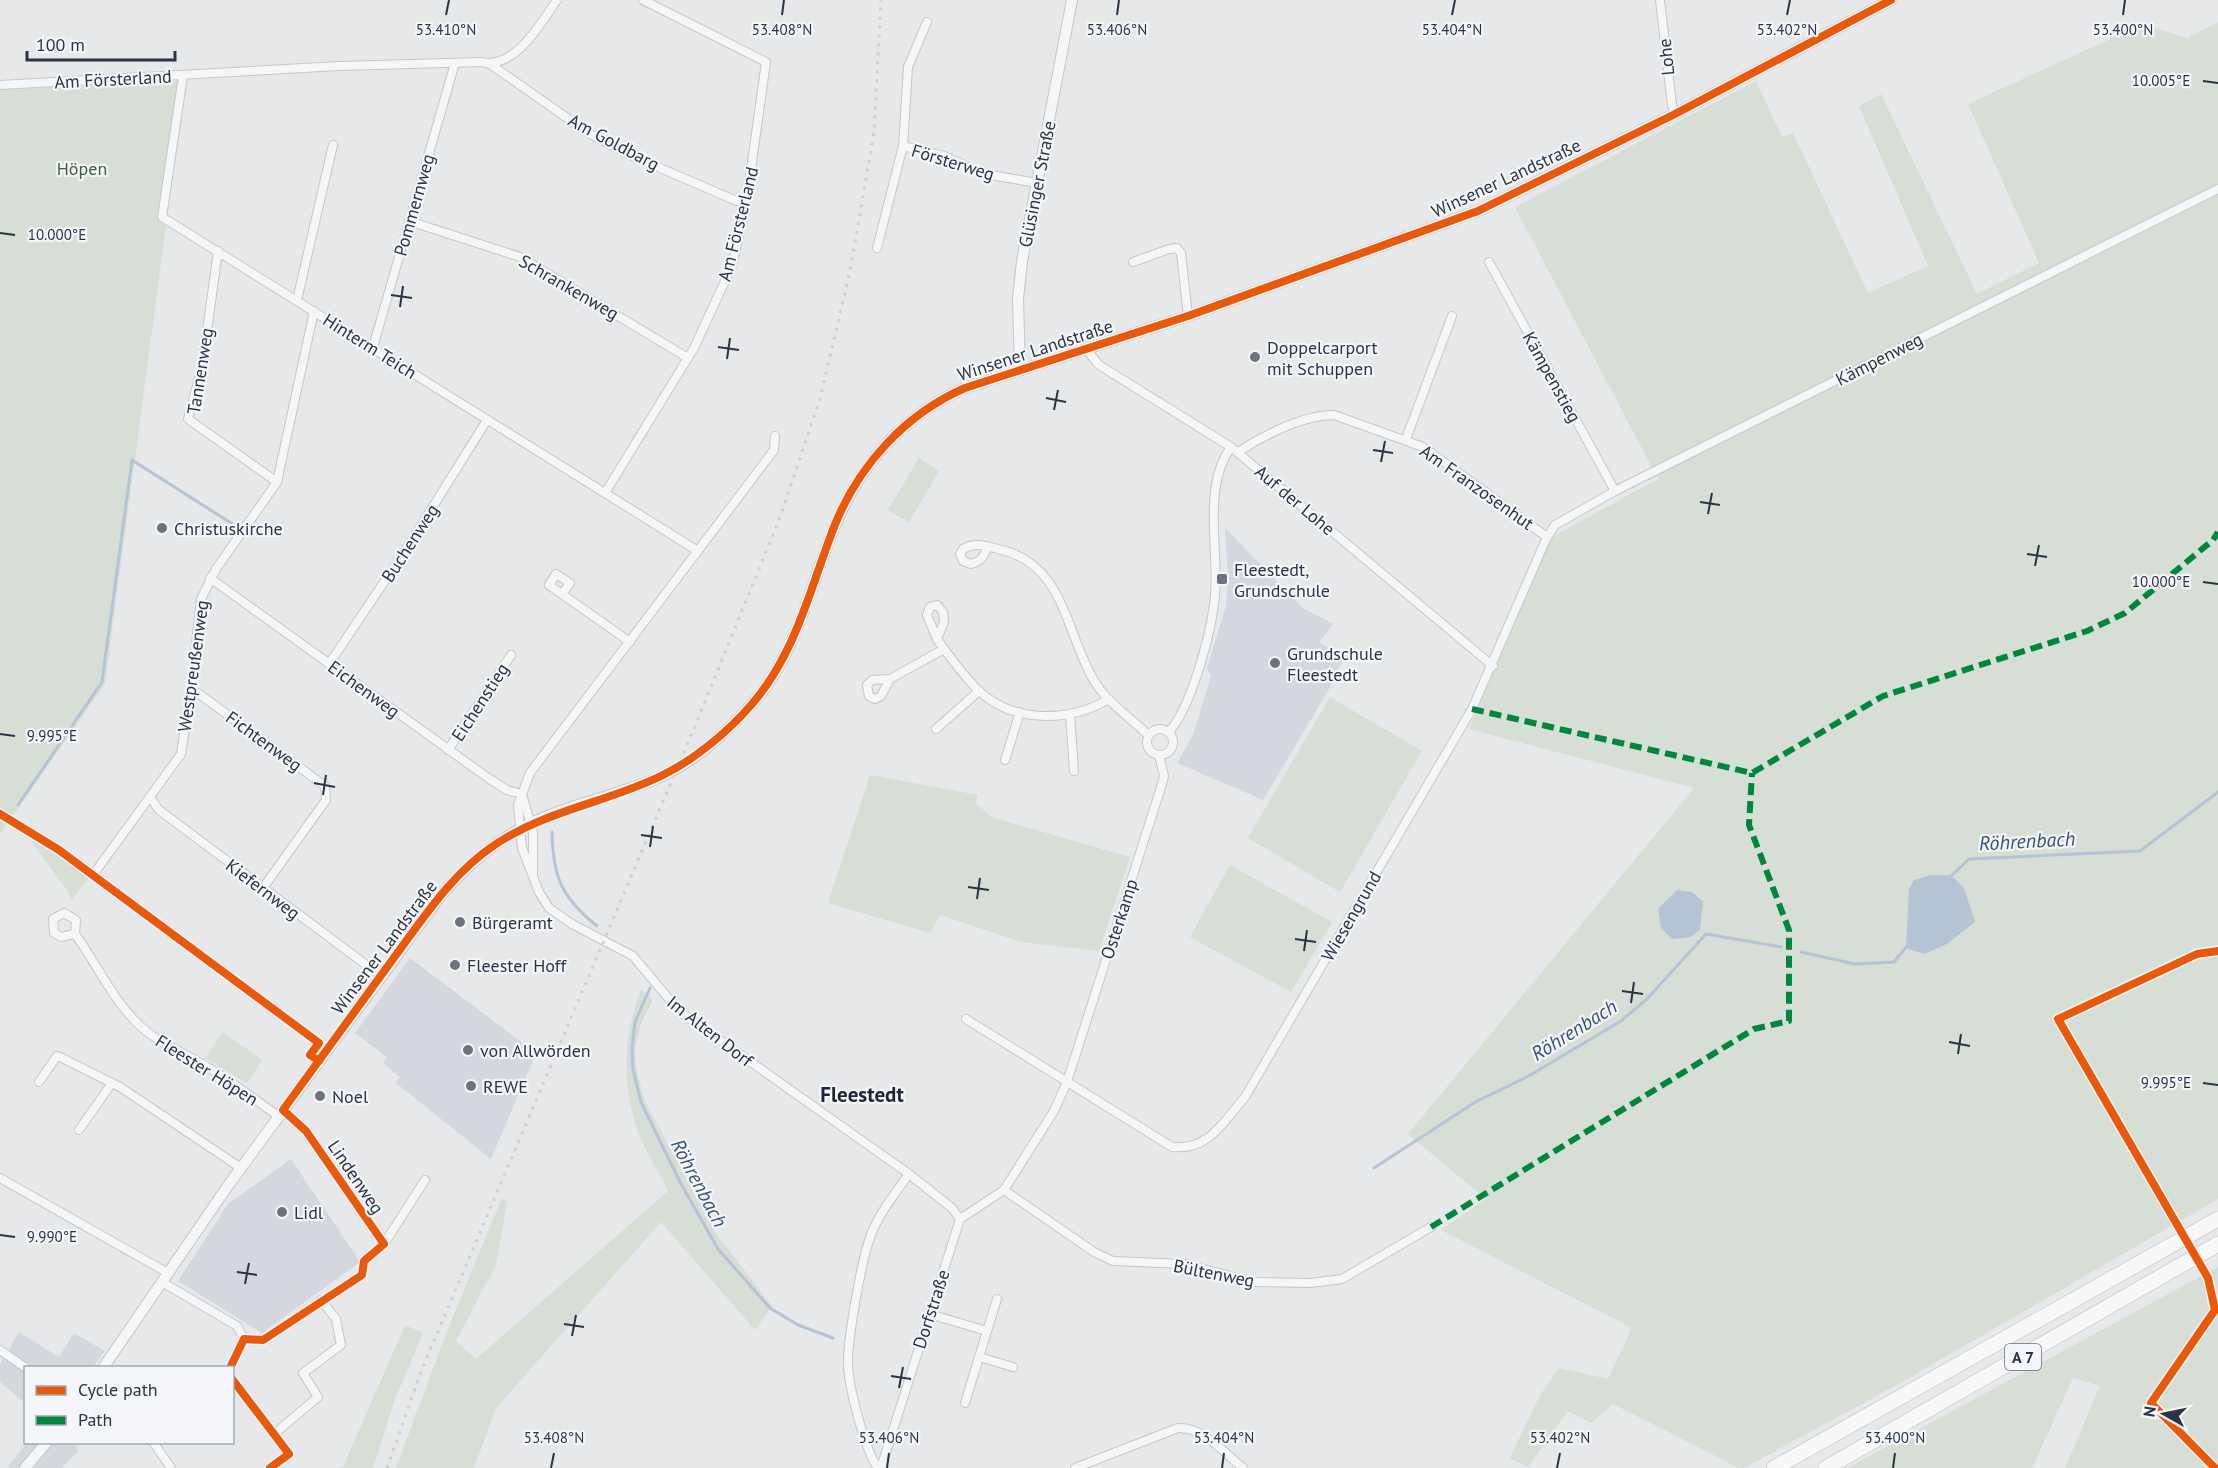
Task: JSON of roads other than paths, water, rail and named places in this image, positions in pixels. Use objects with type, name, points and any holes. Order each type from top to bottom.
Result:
[{"type":"highway","name":"A 7","points":[[1774,1468],[2218,1219]]},
{"type":"highway","name":"A 7","points":[[1826,1468],[2218,1244]]},
{"type":"street","name":"Am Försterland","points":[[0,85],[339,66],[481,62],[490,64],[519,51],[557,0]]},
{"type":"street","name":"Am Försterland","points":[[605,493],[688,358],[713,311],[732,266],[746,206],[766,62],[643,0]]},
{"type":"street","name":"Glüsinger Straße","points":[[1020,369],[1018,299],[1022,261],[1072,0]]},
{"type":"street","name":"Lohe","points":[[1660,0],[1672,105],[1675,114]]},
{"type":"street","name":"Winsener Landstraße","points":[[104,1366],[241,1168],[381,976],[460,873],[486,851],[519,829],[664,775],[721,735],[751,705],[790,646],[847,499],[863,472],[886,444],[918,414],[941,398],[1020,369],[1188,316],[1478,211],[1675,114],[1891,0]]},
{"type":"street","name":"Försterweg","points":[[877,248],[903,146],[908,67],[927,22]]},
{"type":"street","name":"Pommernweg","points":[[372,346],[455,63]]},
{"type":"street","name":"Am Goldbarg","points":[[490,64],[590,134],[630,155],[746,206]]},
{"type":"street","name":"Hinterm Teich","points":[[183,76],[162,217],[698,551]]},
{"type":"street","points":[[297,300],[333,145]]},
{"type":"street","name":"Försterweg","points":[[903,146],[944,156],[984,174],[1038,183]]},
{"type":"street","name":"Kämpenweg","points":[[1547,537],[1555,525],[1615,491],[2218,189]]},
{"type":"street","name":"Schrankenweg","points":[[409,221],[520,257],[688,358]]},
{"type":"street","points":[[1133,262],[1177,248],[1181,253],[1188,316]]},
{"type":"street","name":"Tannenweg","points":[[218,252],[202,367],[188,419],[277,482]]},
{"type":"street","name":"Kämpenstieg","points":[[1489,262],[1615,491]]},
{"type":"street","name":"Westpreußenweg","points":[[93,875],[181,754],[201,599],[210,578],[277,482],[314,311]]},
{"type":"street","points":[[1406,439],[1452,316]]},
{"type":"street","name":"Auf der Lohe","points":[[1086,349],[1099,365],[1234,450],[1493,666]]},
{"type":"street","name":"Am Franzosenhut","points":[[1234,450],[1320,416],[1334,416],[1406,439],[1423,447],[1547,537]]},
{"type":"street","name":"Buchenweg","points":[[329,664],[410,545],[487,420]]},
{"type":"street","points":[[519,829],[518,805],[530,773],[774,450],[775,436]]},
{"type":"street","points":[[1169,732],[1186,708],[1212,618],[1215,580],[1213,516],[1223,458],[1234,450]]},
{"type":"street","name":"Wiesengrund","points":[[1067,1082],[1172,1147],[1189,1149],[1207,1141],[1245,1097],[1467,719],[1493,666],[1547,537]]},
{"type":"street","points":[[988,546],[1014,552],[1030,560],[1043,572],[1059,600],[1091,674],[1109,699],[1148,735],[1158,729],[1169,732],[1173,739],[1172,747],[1167,753],[1159,755]]},
{"type":"street","name":"Eichenweg","points":[[210,578],[448,750],[500,786],[522,794]]},
{"type":"street","points":[[562,594],[630,642]]},
{"type":"street","points":[[937,639],[979,692],[1020,712],[1042,716],[1070,714],[1092,709],[1109,699]]},
{"type":"street","points":[[890,679],[944,650]]},
{"type":"street","name":"Eichenstieg","points":[[448,750],[511,655]]},
{"type":"street","name":"Fichtenweg","points":[[191,688],[325,786],[326,800],[263,888]]},
{"type":"street","points":[[936,729],[979,692]]},
{"type":"street","points":[[1005,760],[1020,712]]},
{"type":"street","points":[[1070,714],[1074,771]]},
{"type":"street","name":"Osterkamp","points":[[960,1219],[1004,1190],[1054,1111],[1067,1082],[1164,776],[1159,755],[1149,750],[1147,746],[1148,735]]},
{"type":"street","points":[[522,794],[531,824]]},
{"type":"street","name":"Kiefernweg","points":[[150,797],[159,810],[381,976]]},
{"type":"street","name":"Im Alten Dorf","points":[[531,824],[532,873]]},
{"type":"street","name":"Im Alten Dorf","points":[[519,829],[522,848],[532,873],[544,901],[555,913],[633,956],[663,993],[686,1016],[909,1174],[952,1208],[960,1219]]},
{"type":"street","name":"Fleester Höpen","points":[[75,934],[117,999],[135,1020],[166,1046],[203,1064],[281,1113]]},
{"type":"street","points":[[966,1019],[1067,1082]]},
{"type":"street","points":[[39,1082],[57,1056],[112,1083],[241,1168]]},
{"type":"street","points":[[79,1130],[112,1083]]},
{"type":"street","name":"Lindenweg","points":[[281,1113],[306,1131],[384,1244]]},
{"type":"street","points":[[880,1468],[870,1457],[851,1382],[848,1364],[850,1340],[871,1233],[909,1174]]},
{"type":"street","points":[[0,1178],[165,1278],[237,1326],[243,1339],[231,1366]]},
{"type":"street","name":"Lindenweg","points":[[321,1300],[362,1275],[364,1261],[384,1244],[425,1180]]},
{"type":"street","name":"Bültenweg","points":[[1004,1190],[1094,1252],[1113,1261],[1184,1264],[1253,1282],[1310,1283],[1342,1279],[1431,1227]]},
{"type":"street","name":"Dorfstraße","points":[[880,1468],[960,1219]]},
{"type":"street","points":[[965,1403],[997,1299]]},
{"type":"street","points":[[243,1339],[263,1340],[321,1300],[336,1319],[341,1345],[303,1373],[318,1397],[274,1434]]},
{"type":"street","points":[[929,1314],[987,1331]]},
{"type":"street","points":[[0,1350],[24,1367]]},
{"type":"street","points":[[980,1357],[1013,1367]]},
{"type":"street","points":[[234,1382],[289,1454],[270,1468]]},
{"type":"street","points":[[1076,1468],[1178,1428],[1186,1428],[1201,1433],[1243,1468]]},
{"type":"street","points":[[25,1468],[46,1444]]},
{"type":"street","points":[[154,1444],[171,1468]]},
{"type":"water","points":[[1931,875],[1951,875],[1964,888],[1975,922],[1947,944],[1924,954],[1906,948],[1909,889],[1914,880]]},
{"type":"water","points":[[1677,890],[1692,892],[1703,902],[1700,930],[1690,937],[1672,939],[1661,928],[1658,909]]},
{"type":"waterway","points":[[18,805],[102,682],[132,460],[234,525]]},
{"type":"waterway","name":"Röhrenbach","points":[[1950,877],[1969,859],[2140,851],[2218,792]]},
{"type":"waterway","name":"Röhrenbach","points":[[552,832],[554,862],[561,885],[575,905],[597,926]]},
{"type":"waterway","name":"Röhrenbach","points":[[1374,1168],[1477,1101],[1527,1077],[1621,1021],[1647,999],[1706,934],[1781,947]]},
{"type":"waterway","name":"Röhrenbach","points":[[1801,952],[1855,964],[1894,962],[1907,946]]},
{"type":"waterway","name":"Röhrenbach","points":[[650,988],[635,1022],[632,1049],[633,1069],[641,1102],[680,1182],[718,1249],[770,1308],[798,1325],[833,1338]]},
{"type":"railway","points":[[387,1468],[422,1369],[695,726],[779,520],[820,399],[850,271],[874,133],[881,0]]},
{"type":"place","name":"Doppelcarport mit Schuppen","points":[[1255,357]]},
{"type":"place","name":"Christuskirche","points":[[162,528]]},
{"type":"place","name":"Fleestedt, Grundschule","points":[[1222,579]]},
{"type":"place","name":"Grundschule Fleestedt","points":[[1275,663]]},
{"type":"place","name":"Bürgeramt","points":[[460,922]]},
{"type":"place","name":"Fleester Hoff","points":[[455,965]]},
{"type":"place","name":"von Allwörden","points":[[468,1050]]},
{"type":"place","name":"REWE","points":[[471,1086]]},
{"type":"place","name":"Noel","points":[[320,1096]]},
{"type":"place","name":"Lidl","points":[[282,1212]]},
{"type":"district","name":"Fleestedt","points":[[862,1094]]},
{"type":"park label","name":"Höpen","points":[[82,168]]}]
